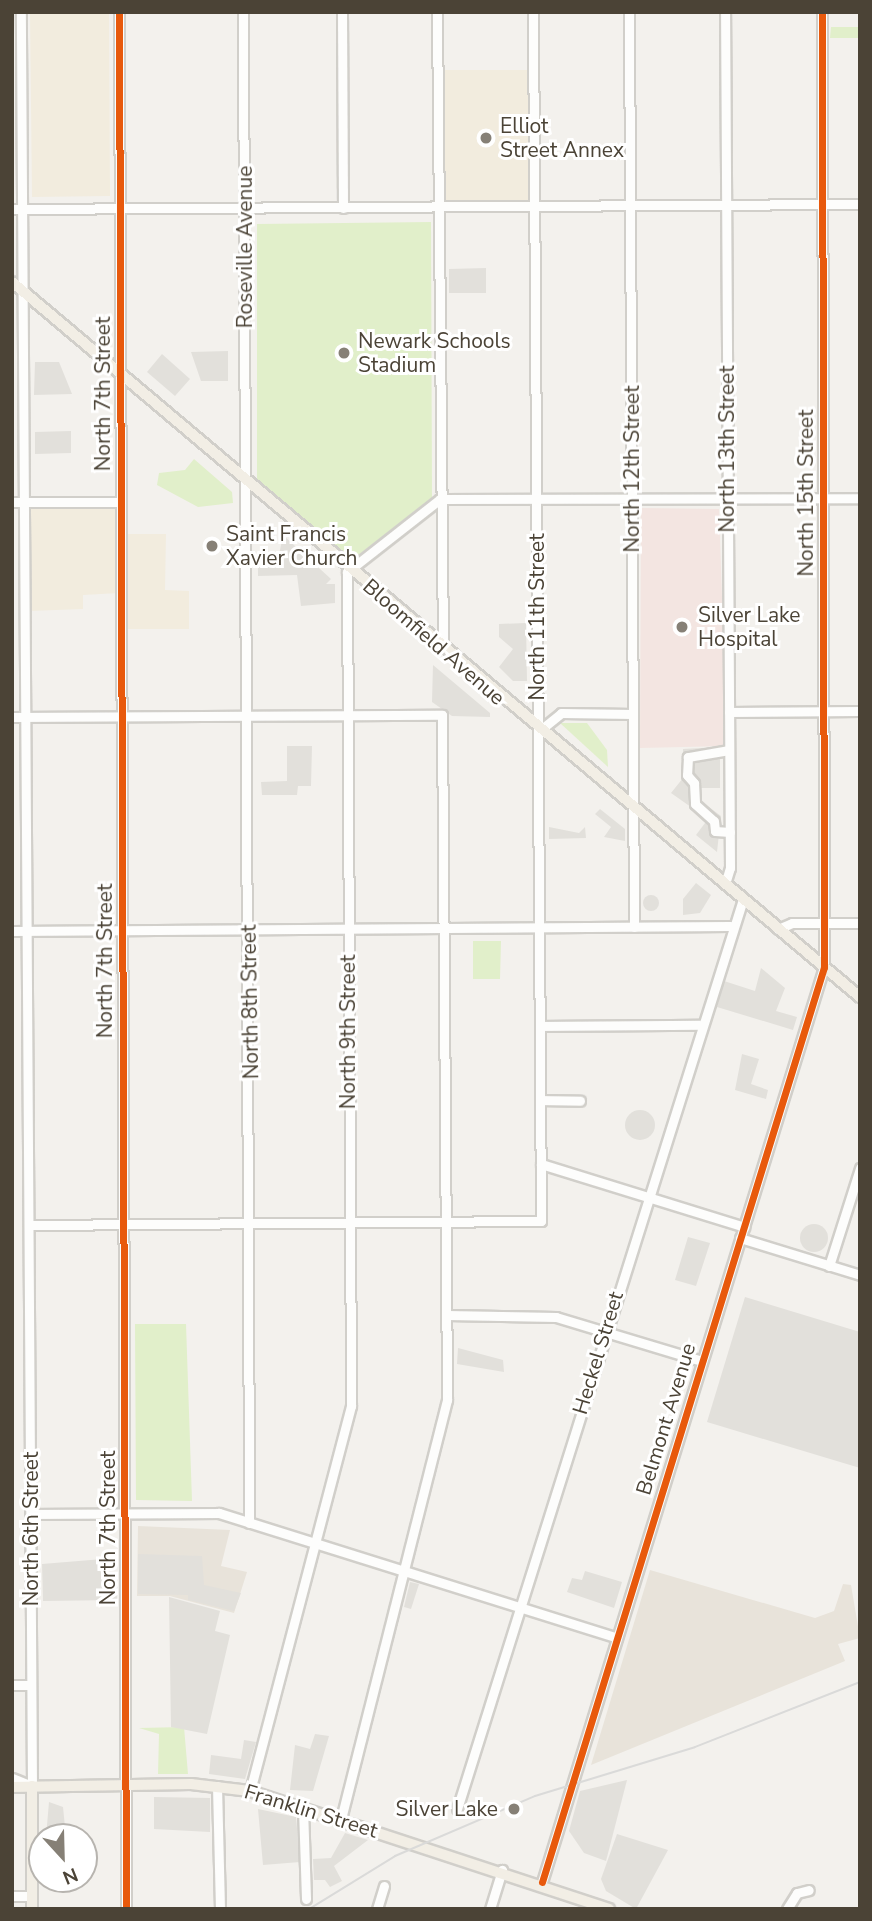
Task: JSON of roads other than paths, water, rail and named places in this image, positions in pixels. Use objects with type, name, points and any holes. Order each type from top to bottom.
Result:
[{"type":"main road","name":"Bloomfield Avenue","points":[[12,282],[538,732],[860,997]]},
{"type":"main road","points":[[32,1786],[32,1909]]},
{"type":"main road","name":"Franklin Street","points":[[12,1787],[217,1786],[250,1791],[541,1882],[609,1909]]},
{"type":"street","name":"North 6th Street","points":[[21,12],[17,209],[23,291],[26,502],[32,1786]]},
{"type":"street","name":"North 7th Street","points":[[118,12],[127,1909]]},
{"type":"street","name":"Roseville Avenue","points":[[243,12],[246,481]]},
{"type":"street","points":[[342,12],[343,208]]},
{"type":"street","points":[[437,12],[443,650]]},
{"type":"street","name":"North 11th Street","points":[[446,1222],[541,1221],[533,12]]},
{"type":"street","name":"North 12th Street","points":[[629,12],[634,926]]},
{"type":"street","name":"North 13th Street","points":[[725,12],[730,832],[725,884]]},
{"type":"street","name":"North 15th Street","points":[[822,16],[827,922],[824,967]]},
{"type":"street","points":[[17,209],[860,204]]},
{"type":"street","name":"North 8th Street","points":[[246,481],[252,1223],[249,1523]]},
{"type":"street","points":[[349,568],[442,499],[860,498]]},
{"type":"street","points":[[12,502],[121,502]]},
{"type":"street","name":"North 9th Street","points":[[250,1791],[351,1406],[346,715],[349,568]]},
{"type":"street","points":[[729,712],[860,711]]},
{"type":"street","points":[[538,732],[561,713],[633,714]]},
{"type":"street","points":[[12,717],[442,715],[447,1396],[341,1819]]},
{"type":"street","points":[[729,750],[688,757],[687,775],[694,783],[695,804],[714,821],[715,831],[730,832]]},
{"type":"street","name":"Heckel Street","points":[[457,1809],[730,926],[743,899]]},
{"type":"street","points":[[778,929],[827,922],[860,923]]},
{"type":"street","points":[[12,931],[730,926]]},
{"type":"street","name":"Belmont Avenue","points":[[541,1882],[824,967]]},
{"type":"street","points":[[540,1026],[699,1025]]},
{"type":"street","points":[[541,1100],[580,1101]]},
{"type":"street","points":[[541,1164],[744,1227]]},
{"type":"street","points":[[828,1266],[860,1167]]},
{"type":"street","points":[[29,1225],[446,1222]]},
{"type":"street","points":[[740,1238],[860,1275]]},
{"type":"street","points":[[446,1315],[551,1316],[702,1361]]},
{"type":"street","points":[[31,1514],[219,1513],[617,1638]]},
{"type":"street","points":[[12,1685],[32,1685]]},
{"type":"street","points":[[12,1778],[32,1786]]},
{"type":"street","points":[[217,1786],[220,1909]]},
{"type":"street","points":[[303,1808],[306,1899]]},
{"type":"street","points":[[490,1909],[502,1870]]},
{"type":"street","points":[[377,1909],[384,1886]]},
{"type":"street","points":[[787,1909],[797,1893],[809,1890]]},
{"type":"street","points":[[12,1896],[32,1896]]},
{"type":"tram line","points":[[309,1909],[395,1856],[535,1796],[695,1747],[860,1682]]},
{"type":"place","name":"Elliot Street Annex","points":[[486,138]]},
{"type":"place","name":"Newark Schools Stadium","points":[[344,353]]},
{"type":"place","name":"Saint Francis Xavier Church","points":[[212,546]]},
{"type":"place","name":"Silver Lake Hospital","points":[[682,627]]},
{"type":"place","name":"Silver Lake","points":[[514,1809]]}]
